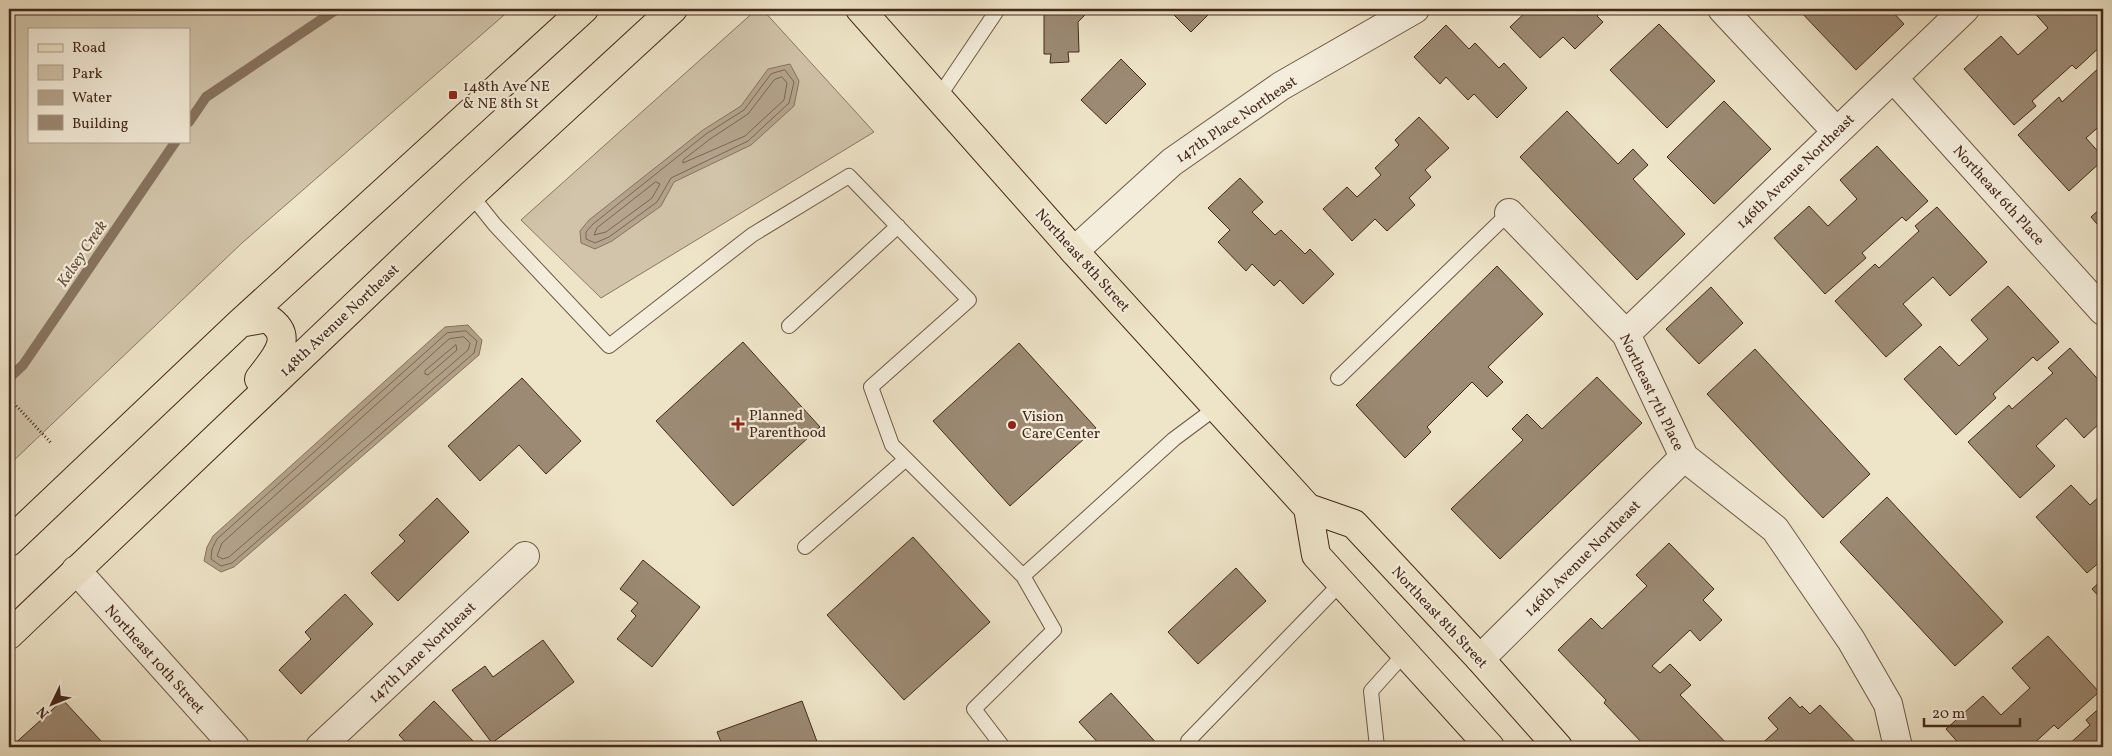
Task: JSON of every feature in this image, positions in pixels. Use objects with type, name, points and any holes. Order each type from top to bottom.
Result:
[{"type":"main road","points":[[9,542],[240,323],[584,9]]},
{"type":"main road","name":"148th Avenue Northeast","points":[[9,635],[183,467],[471,195],[673,9]]},
{"type":"main road","name":"Northeast 8th Street","points":[[860,9],[1074,251],[1308,508],[1354,524],[1480,659],[1558,747]]},
{"type":"main road","points":[[183,467],[259,380],[281,346],[282,334],[278,326],[268,318],[240,323]]},
{"type":"main road","points":[[1308,508],[1316,555],[1490,747]]},
{"type":"street","name":"147th Place Northeast","points":[[1074,251],[1172,162],[1281,86],[1415,9]]},
{"type":"street","points":[[1722,9],[1836,131]]},
{"type":"street","name":"146th Avenue Northeast","points":[[1626,334],[1836,131],[1894,79],[1966,9]]},
{"type":"street","name":"Northeast 6th Place","points":[[1894,79],[2103,311]]},
{"type":"street","name":"Northeast 7th Place","points":[[1509,213],[1626,334],[1684,457],[1775,529],[1851,640],[1888,704],[1898,747]]},
{"type":"street","name":"146th Avenue Northeast","points":[[1480,659],[1684,457]]},
{"type":"street","name":"147th Lane Northeast","points":[[320,747],[525,556]]},
{"type":"street","name":"Northeast 10th Street","points":[[76,570],[235,747]]},
{"type":"lane","points":[[938,98],[998,9]]},
{"type":"lane","points":[[471,195],[495,225],[609,346],[752,235],[849,176],[898,226],[969,300],[871,387],[892,444],[1023,576],[1054,630],[974,709],[1004,747]]},
{"type":"lane","points":[[1338,378],[1509,213]]},
{"type":"lane","points":[[788,326],[898,226]]},
{"type":"lane","points":[[1023,576],[1174,440],[1217,406]]},
{"type":"lane","points":[[805,547],[906,459]]},
{"type":"lane","points":[[1188,741],[1341,583]]},
{"type":"lane","points":[[1377,747],[1371,691],[1404,653]]},
{"type":"path","points":[[9,398],[52,444]]},
{"type":"green space","points":[[11,9],[511,9],[242,243],[9,465],[9,28]]},
{"type":"green space","points":[[757,9],[762,9],[874,132],[601,298],[521,220]]},
{"type":"water","points":[[790,64],[799,81],[794,106],[751,145],[674,182],[661,206],[612,241],[595,249],[581,243],[580,231],[589,220],[703,130],[741,106],[768,69]]},
{"type":"water","points":[[468,325],[482,340],[479,355],[234,567],[221,572],[204,561],[207,547],[213,536],[445,327]]},
{"type":"building","points":[[1048,9],[1091,9],[1078,22],[1079,52],[1068,52],[1069,62],[1050,63],[1051,54],[1044,54],[1044,13]]},
{"type":"building","points":[[1168,9],[1214,9],[1191,32]]},
{"type":"building","points":[[1529,9],[1540,9],[1545,15],[1552,9],[1604,9],[1597,16],[1603,22],[1575,49],[1563,37],[1540,58],[1510,27]]},
{"type":"building","points":[[1798,9],[1890,9],[1904,24],[1856,70]]},
{"type":"building","points":[[2031,9],[2096,9],[2103,17],[2103,44],[2076,69],[2072,65],[2032,101],[2036,106],[2014,125],[1964,69],[2001,36],[2018,55],[2048,28]]},
{"type":"building","points":[[1659,24],[1715,81],[1667,128],[1610,70]]},
{"type":"building","points":[[1446,25],[1469,49],[1475,43],[1499,68],[1504,63],[1527,88],[1497,118],[1474,94],[1468,100],[1446,77],[1440,84],[1414,57]]},
{"type":"building","points":[[2103,56],[2103,123],[2086,138],[2103,157],[2103,160],[2069,191],[2018,135],[2059,97],[2062,102],[2102,65],[2098,61]]},
{"type":"building","points":[[1121,59],[1146,84],[1106,124],[1081,100]]},
{"type":"building","points":[[1724,101],[1771,149],[1714,204],[1667,157]]},
{"type":"building","points":[[1567,111],[1618,164],[1633,149],[1648,165],[1633,179],[1685,234],[1637,280],[1520,157]]},
{"type":"building","points":[[1419,117],[1449,148],[1425,170],[1431,177],[1409,198],[1415,205],[1387,231],[1375,219],[1352,241],[1323,209],[1347,187],[1357,197],[1381,175],[1375,168],[1399,145],[1395,140]]},
{"type":"building","points":[[1877,146],[1928,201],[1906,221],[1902,217],[1862,253],[1866,258],[1825,294],[1774,238],[1809,206],[1828,226],[1857,199],[1840,180]]},
{"type":"building","points":[[1240,178],[1263,202],[1252,212],[1275,235],[1281,230],[1305,254],[1310,249],[1334,274],[1303,304],[1280,280],[1274,286],[1252,264],[1246,271],[1218,242],[1230,230],[1208,208]]},
{"type":"building","points":[[2103,206],[2103,231],[2091,217]]},
{"type":"building","points":[[1937,207],[1987,262],[1950,296],[1933,277],[1903,304],[1922,325],[1886,357],[1835,301],[1875,264],[1879,268],[1919,231],[1915,226]]},
{"type":"building","points":[[1497,266],[1543,314],[1488,367],[1503,382],[1487,397],[1472,382],[1427,427],[1431,432],[1405,458],[1356,405]]},
{"type":"building","points":[[2008,286],[2059,342],[2037,361],[2033,357],[1993,394],[1996,398],[1956,435],[1904,379],[1940,346],[1959,366],[1988,339],[1971,320]]},
{"type":"building","points":[[1711,287],[1743,323],[1699,364],[1666,329]]},
{"type":"building","name":"Planned Parenthood","points":[[743,342],[820,427],[733,506],[656,421]]},
{"type":"building","points":[[1019,343],[1096,428],[1010,506],[933,421]]},
{"type":"building","points":[[2070,348],[2103,385],[2103,420],[2084,438],[2066,418],[2036,446],[2055,466],[2020,498],[1968,442],[2009,405],[2012,409],[2053,373],[2048,368]]},
{"type":"building","points":[[1755,349],[1870,474],[1823,518],[1707,394]]},
{"type":"building","points":[[1597,377],[1642,423],[1500,559],[1451,509],[1523,440],[1512,429],[1527,414],[1542,429]]},
{"type":"building","points":[[522,378],[581,441],[546,474],[519,445],[480,481],[448,446]]},
{"type":"building","points":[[2071,485],[2090,505],[2103,493],[2103,559],[2087,573],[2036,517]]},
{"type":"building","points":[[1887,497],[2003,622],[1955,666],[1840,542]]},
{"type":"building","points":[[437,498],[469,532],[398,601],[371,573],[405,541],[399,535]]},
{"type":"building","points":[[913,537],[990,622],[904,700],[827,615]]},
{"type":"building","points":[[1669,543],[1714,589],[1703,600],[1722,620],[1700,641],[1690,630],[1652,666],[1660,673],[1670,664],[1691,685],[1680,695],[1730,747],[1646,747],[1604,703],[1606,700],[1558,650],[1591,618],[1602,629],[1647,586],[1636,575]]},
{"type":"building","points":[[643,560],[700,607],[652,667],[617,639],[636,616],[631,611],[638,603],[620,589]]},
{"type":"building","points":[[1236,568],[1266,601],[1198,664],[1168,632]]},
{"type":"building","points":[[2103,579],[2103,601],[2092,589]]},
{"type":"building","points":[[345,594],[373,624],[301,694],[279,670],[311,639],[305,632]]},
{"type":"building","points":[[2048,636],[2099,692],[2058,729],[2054,725],[2030,747],[1962,747],[1946,729],[1983,696],[2001,715],[2030,688],[2012,668]]},
{"type":"building","points":[[543,640],[574,682],[492,743],[452,690],[485,666],[493,677]]},
{"type":"building","points":[[1111,693],[1160,747],[1102,747],[1079,722]]},
{"type":"building","points":[[1790,697],[1800,708],[1802,706],[1810,714],[1820,705],[1860,747],[1758,747],[1778,729],[1768,718]]},
{"type":"building","points":[[63,700],[101,741],[94,747],[11,747]]},
{"type":"building","points":[[434,701],[479,747],[410,747],[399,735]]},
{"type":"building","points":[[802,701],[819,747],[723,747],[717,732]]},
{"type":"building","points":[[2103,705],[2103,747],[2066,747],[2090,725],[2086,720]]},
{"type":"waterway","name":"Kelsey Creek","points":[[190,121],[206,97],[337,9]]},
{"type":"waterway","name":"Kelsey Creek","points":[[9,378],[23,365],[175,142]]},
{"type":"place","name":"148th Ave NE & NE 8th St","points":[[453,95]]},
{"type":"place","name":"Planned Parenthood","points":[[738,424]]},
{"type":"place","name":"Vision Care Center","points":[[1012,425]]}]
